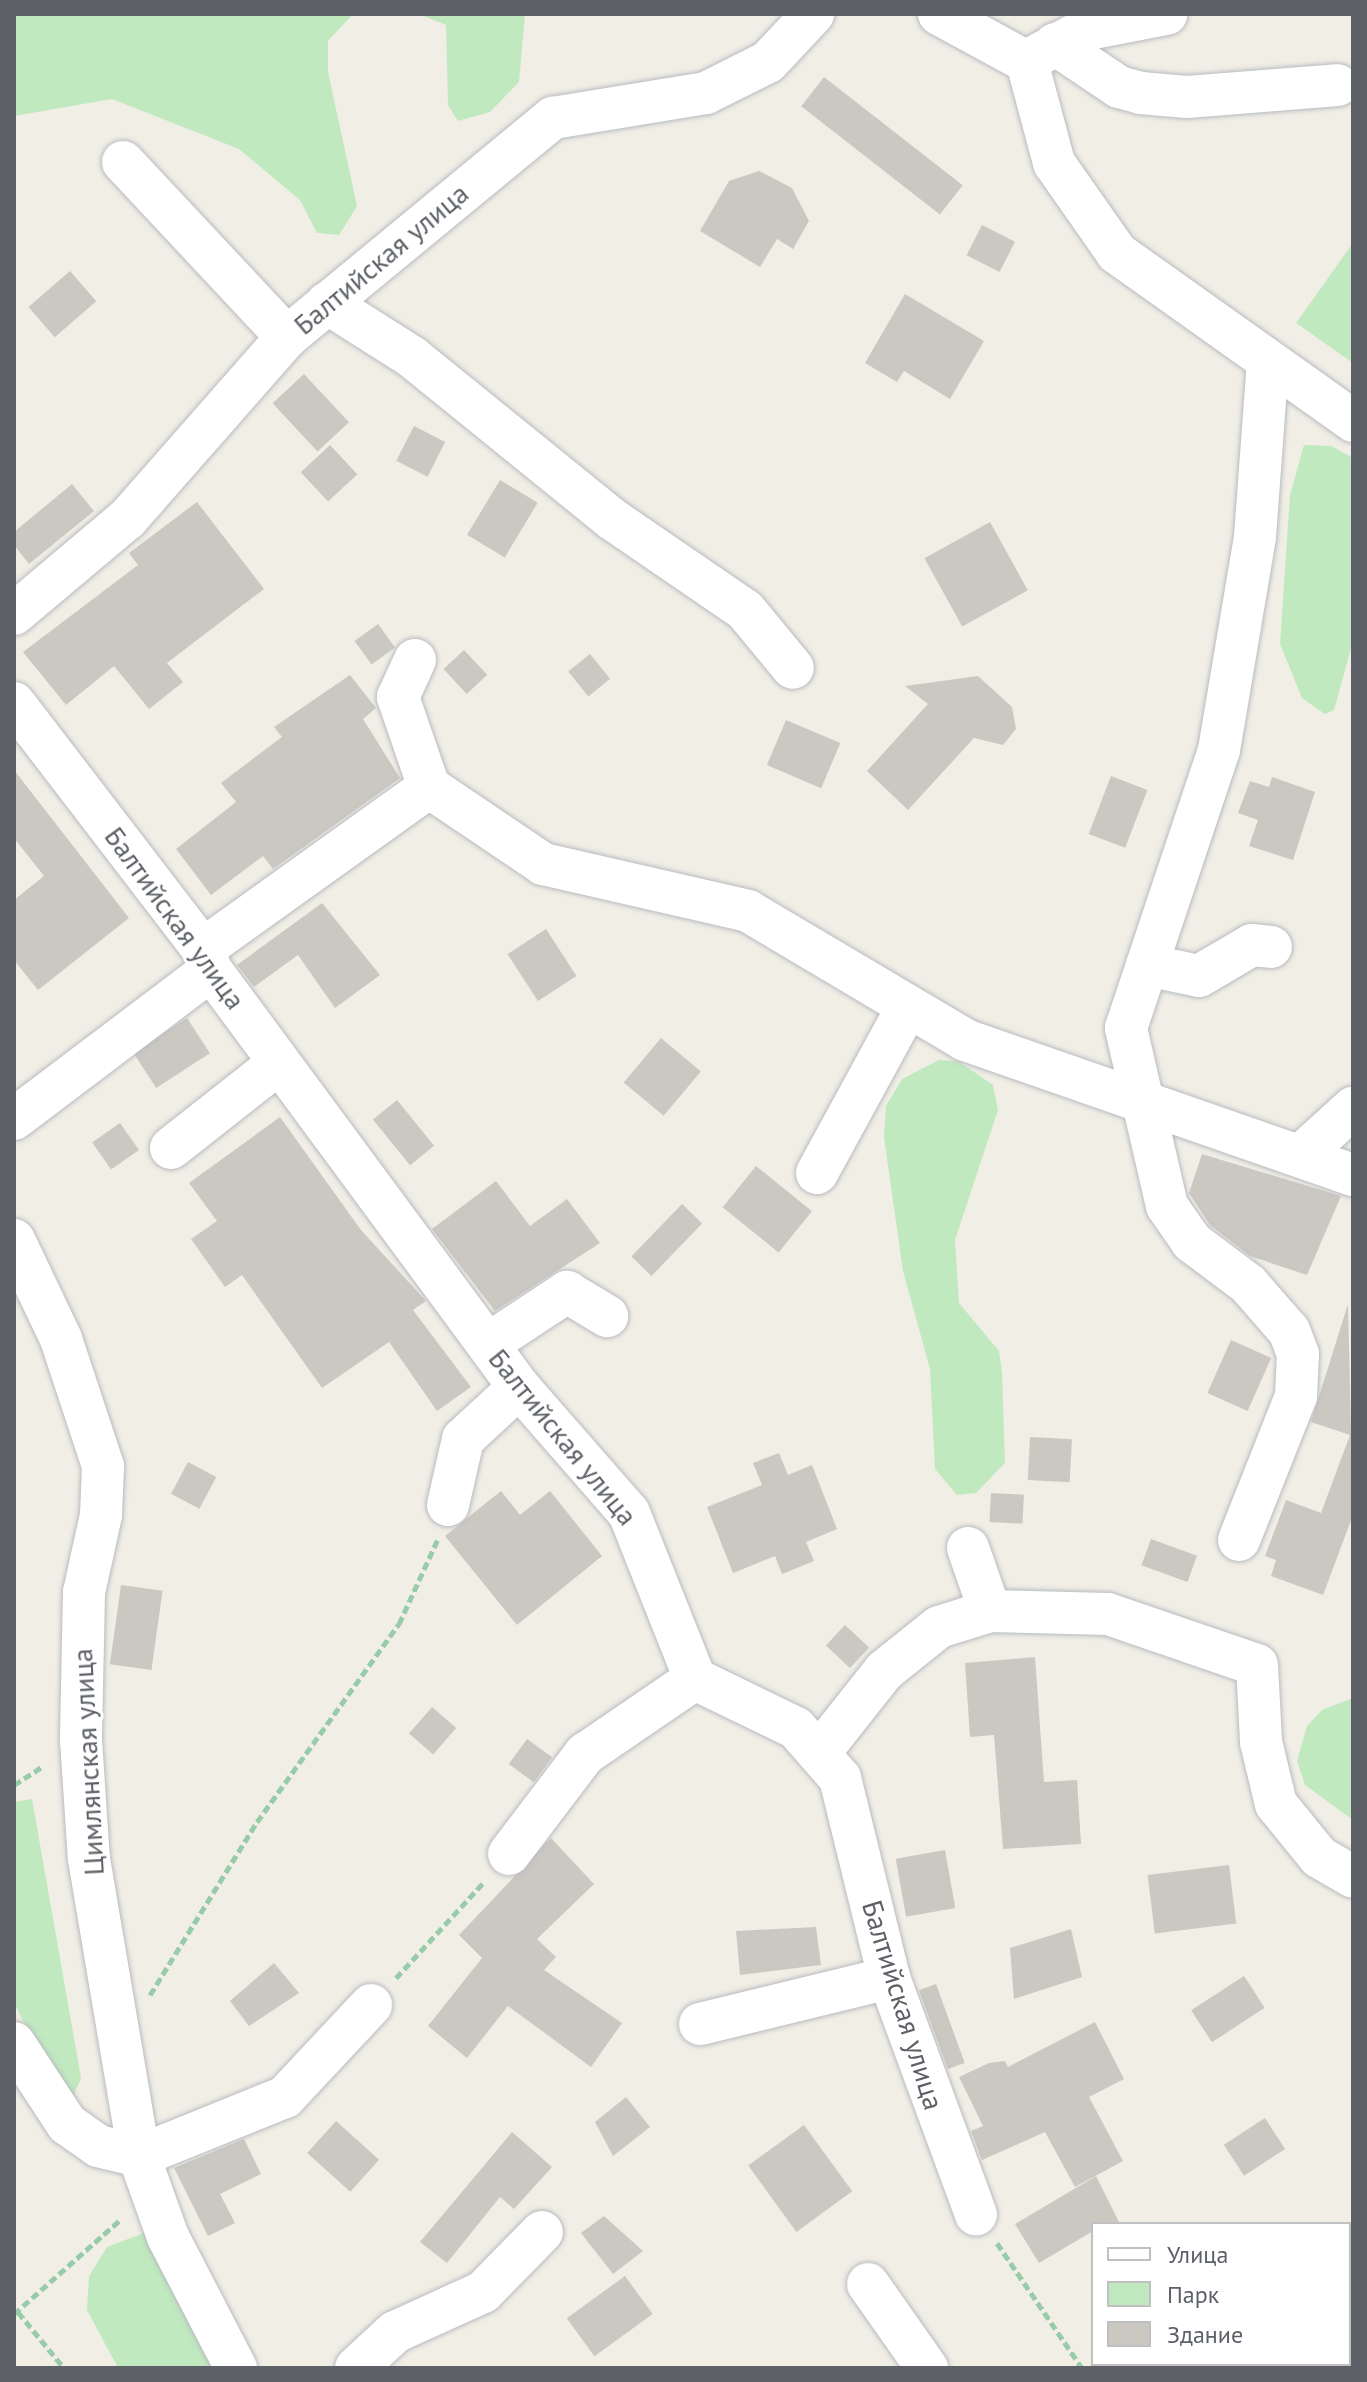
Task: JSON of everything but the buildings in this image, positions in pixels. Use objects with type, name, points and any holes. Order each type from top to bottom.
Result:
[{"type":"street","name":"Балтийская улица","points":[[14,614],[127,519],[287,337],[553,118],[706,93],[768,62],[813,14]]},
{"type":"street","points":[[939,14],[1119,87],[1141,93],[1187,97],[1338,85]]},
{"type":"street","points":[[1041,53],[1084,30],[1166,14]]},
{"type":"street","points":[[1041,53],[1054,163],[1117,253],[1353,421]]},
{"type":"street","points":[[123,162],[287,337]]},
{"type":"street","points":[[327,303],[412,357],[612,519],[745,610],[793,668]]},
{"type":"street","points":[[1239,1540],[1296,1396],[1298,1354],[1289,1331],[1248,1284],[1175,1222],[1126,1028],[1219,750],[1255,537],[1268,362]]},
{"type":"street","points":[[415,660],[398,697],[429,787],[543,864],[748,911],[906,1010],[1024,1063],[1353,1175]]},
{"type":"street","name":"Балтийская улица","points":[[14,703],[207,959],[279,1063],[519,1387],[629,1513],[695,1679],[796,1728],[840,1778],[889,1978],[976,2214]]},
{"type":"street","points":[[14,1119],[207,959],[429,787]]},
{"type":"street","points":[[1147,965],[1199,976],[1252,945],[1271,947]]},
{"type":"street","points":[[817,1173],[906,1010]]},
{"type":"street","points":[[171,1148],[279,1063]]},
{"type":"street","points":[[1300,1156],[1353,1108]]},
{"type":"street","name":"Цимлянская улица","points":[[14,1240],[82,1394],[103,1466],[78,1680],[89,1859],[144,2175],[236,2368]]},
{"type":"street","points":[[488,1344],[567,1292],[607,1316]]},
{"type":"street","points":[[448,1505],[463,1439],[519,1387]]},
{"type":"street","points":[[968,1548],[990,1611]]},
{"type":"street","points":[[820,1752],[907,1648],[939,1627],[990,1611],[1108,1614],[1257,1665],[1261,1742],[1276,1804],[1319,1857],[1353,1877]]},
{"type":"street","points":[[509,1854],[585,1754],[695,1679]]},
{"type":"street","points":[[700,2024],[889,1978]]},
{"type":"street","points":[[14,2043],[67,2124],[144,2175],[285,2097],[371,2005]]},
{"type":"street","points":[[356,2368],[395,2332],[483,2292],[542,2232]]},
{"type":"street","points":[[868,2284],[927,2368]]},
{"type":"path","points":[[115,2017],[165,1979],[235,1856],[399,1624],[428,1570],[448,1505]]},
{"type":"path","points":[[371,2005],[509,1854]]},
{"type":"path","points":[[64,2368],[16,2313],[144,2175]]},
{"type":"path","points":[[976,2214],[1082,2368]]},
{"type":"green space","points":[[14,14],[353,14],[328,41],[328,72],[357,206],[339,235],[317,233],[300,200],[239,149],[112,99],[14,116]]},
{"type":"green space","points":[[419,14],[525,14],[519,82],[490,112],[458,121],[448,105],[446,25]]},
{"type":"green space","points":[[1353,243],[1353,363],[1296,323]]},
{"type":"green space","points":[[1304,445],[1331,446],[1353,458],[1353,641],[1334,710],[1325,714],[1302,698],[1280,644],[1290,495]]},
{"type":"green space","points":[[939,1060],[958,1061],[993,1085],[998,1110],[955,1240],[959,1303],[999,1351],[1005,1463],[976,1493],[957,1495],[935,1469],[930,1369],[903,1271],[884,1137],[886,1106],[902,1079]]},
{"type":"green space","points":[[1353,1698],[1353,1820],[1305,1785],[1297,1761],[1307,1726],[1322,1710]]},
{"type":"green space","points":[[32,1799],[81,2078],[73,2097],[55,2087],[14,2002],[14,1802]]},
{"type":"green space","points":[[144,2233],[158,2245],[213,2368],[118,2368],[87,2310],[89,2276],[107,2247]]},
{"type":"green space","points":[[1353,2249],[1353,2368],[1203,2368],[1351,2366]]}]
